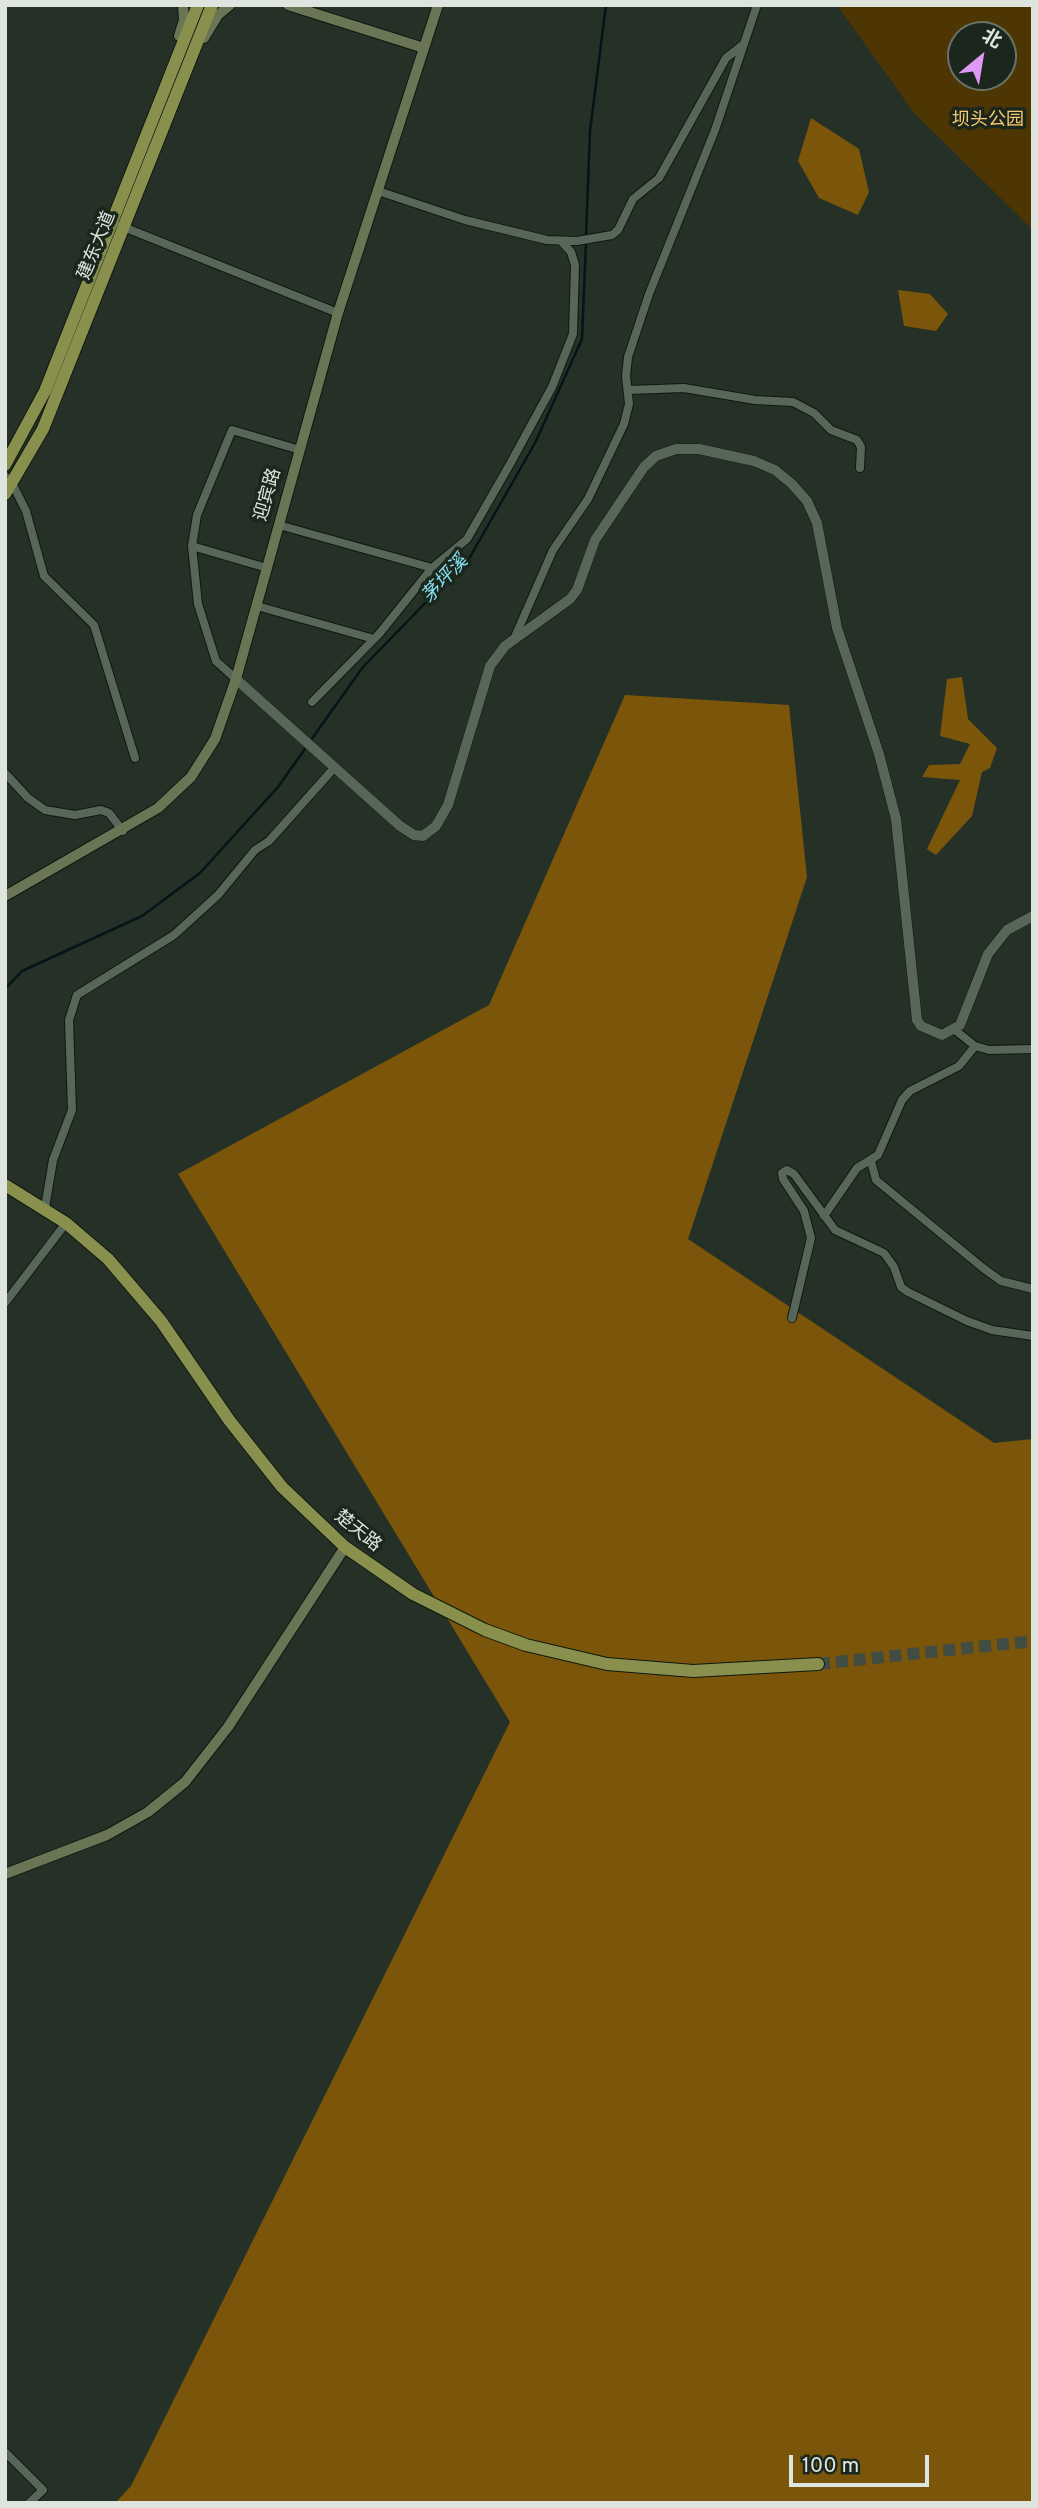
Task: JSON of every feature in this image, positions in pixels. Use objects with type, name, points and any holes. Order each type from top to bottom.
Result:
[{"type":"highway","name":"建东大道","points":[[180,69],[198,5]]},
{"type":"highway","name":"建东大道","points":[[8,484],[43,429],[118,224],[180,69],[212,5]]},
{"type":"highway","name":"建东大道","points":[[5,466],[45,391],[118,224]]},
{"type":"highway","name":"楚天路","points":[[5,1185],[66,1223],[108,1259],[136,1289],[255,1454],[290,1495],[345,1548],[379,1573],[449,1614],[526,1645],[567,1656],[650,1670],[693,1671],[818,1664]]},
{"type":"main road","points":[[180,69],[183,5]]},
{"type":"main road","points":[[180,69],[214,20],[230,5]]},
{"type":"main road","points":[[288,5],[424,48]]},
{"type":"main road","name":"迎宾路","points":[[5,896],[158,808],[191,777],[215,739],[236,679],[338,313],[438,5]]},
{"type":"main road","points":[[5,1874],[118,1829],[148,1812],[185,1782],[228,1727],[345,1548]]},
{"type":"street","points":[[514,639],[553,550],[588,499],[621,433],[629,404],[626,366],[649,294],[715,130],[757,5]]},
{"type":"street","points":[[378,191],[465,220],[562,242],[607,236],[618,230],[639,191],[659,178],[721,66],[744,44]]},
{"type":"street","points":[[118,224],[338,313]]},
{"type":"street","points":[[312,702],[373,639],[432,568],[467,539],[552,387],[574,326],[575,265],[571,253],[562,242]]},
{"type":"street","points":[[629,390],[684,388],[755,400],[793,402],[814,413],[831,430],[857,440],[862,447],[860,468]]},
{"type":"street","points":[[300,450],[232,430],[203,496],[192,546],[198,604],[216,661],[410,834],[427,834],[441,819],[448,805],[490,666],[514,639],[570,599],[577,590],[595,540],[644,467],[656,456],[676,449],[699,449],[754,461],[784,476],[813,513],[837,628],[889,787],[901,853],[917,1020],[934,1034],[955,1030],[964,1019],[988,954],[1007,930],[1033,916]]},
{"type":"street","points":[[8,484],[26,511],[44,576],[94,625],[135,758]]},
{"type":"street","points":[[279,525],[432,568]]},
{"type":"street","points":[[192,546],[267,568]]},
{"type":"street","points":[[257,606],[373,639]]},
{"type":"street","points":[[45,1208],[53,1160],[72,1110],[69,1020],[77,995],[174,935],[218,895],[255,850],[269,841],[335,767]]},
{"type":"street","points":[[5,773],[28,798],[45,810],[75,815],[101,810],[109,813],[122,831]]},
{"type":"street","points":[[955,1030],[975,1046],[1000,1051],[1033,1049]]},
{"type":"street","points":[[824,1216],[856,1168],[871,1161],[885,1144],[898,1109],[910,1091],[960,1066],[975,1046]]},
{"type":"street","points":[[871,1161],[877,1180],[983,1268],[1001,1281],[1033,1289]]},
{"type":"street","points":[[792,1318],[811,1238],[804,1210],[783,1179],[784,1171],[794,1174],[835,1230],[884,1253],[894,1267],[901,1287],[908,1292],[979,1326],[1033,1336]]},
{"type":"street","points":[[5,1303],[66,1223]]},
{"type":"street","points":[[5,2452],[43,2490],[29,2503]]},
{"type":"green space","name":"坝头公园","points":[[837,5],[1033,5],[1033,230],[914,113]]},
{"type":"shaded area","points":[[811,118],[859,149],[869,192],[858,215],[819,198],[798,161]]},
{"type":"shaded area","points":[[898,290],[930,294],[948,314],[936,331],[904,326]]},
{"type":"shaded area","points":[[962,677],[968,719],[997,748],[990,768],[982,772],[972,816],[936,855],[927,849],[960,780],[922,777],[929,765],[960,764],[970,744],[940,736],[947,679]]},
{"type":"shaded area","points":[[625,695],[789,705],[807,877],[688,1239],[994,1443],[1033,1439],[1033,2503],[115,2503],[131,2486],[510,1722],[178,1174],[489,1005]]},
{"type":"waterway","name":"茅坪溪","points":[[586,236],[590,131],[606,5]]},
{"type":"waterway","name":"茅坪溪","points":[[311,740],[363,667],[470,557],[535,443],[582,339],[586,243]]},
{"type":"waterway","name":"茅坪溪","points":[[5,989],[22,971],[142,916],[200,873],[278,787],[307,746]]},
{"type":"tunnel","points":[[818,1664],[1033,1641]]}]
